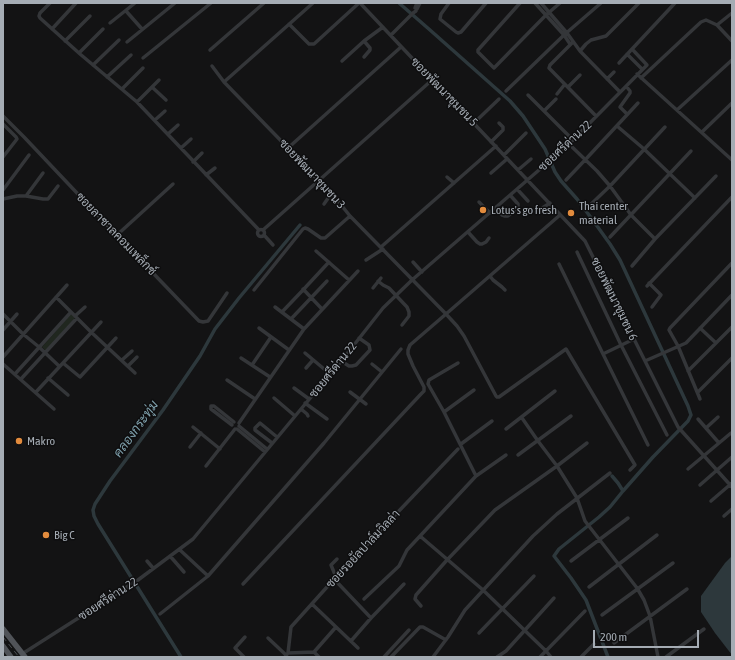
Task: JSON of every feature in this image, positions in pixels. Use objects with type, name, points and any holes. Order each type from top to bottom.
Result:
[{"type":"main road","points":[[3,630],[24,656]]},
{"type":"main road","points":[[3,646],[11,657]]},
{"type":"street","points":[[50,3],[39,16],[65,41],[137,102],[193,162],[261,230],[265,232],[264,235],[273,245]]},
{"type":"street","points":[[52,29],[76,3]]},
{"type":"street","points":[[110,23],[135,3]]},
{"type":"street","points":[[127,42],[175,3]]},
{"type":"street","points":[[143,58],[211,3]]},
{"type":"street","points":[[210,50],[264,3]]},
{"type":"street","points":[[224,82],[313,3]]},
{"type":"street","points":[[289,24],[309,44],[314,44],[360,3]]},
{"type":"street","name":"ซอยพัฒนาชุมชน 5","points":[[360,3],[527,180]]},
{"type":"street","points":[[391,35],[415,11],[418,3]]},
{"type":"street","points":[[449,3],[441,14],[440,19],[458,33],[461,32],[486,3]]},
{"type":"street","points":[[520,3],[478,50],[478,52],[494,68],[549,12],[560,3]]},
{"type":"street","points":[[535,3],[566,34]]},
{"type":"street","points":[[541,3],[572,43],[620,92]]},
{"type":"street","points":[[506,91],[601,3]]},
{"type":"street","points":[[580,51],[591,40],[606,36],[639,3]]},
{"type":"street","points":[[619,63],[675,3]]},
{"type":"street","points":[[126,11],[142,29]]},
{"type":"street","points":[[717,25],[732,13]]},
{"type":"street","points":[[65,41],[90,16]]},
{"type":"street","points":[[642,78],[701,22],[706,20],[717,25],[731,39]]},
{"type":"street","points":[[342,61],[364,41],[383,27]]},
{"type":"street","points":[[79,53],[103,29]]},
{"type":"street","points":[[93,65],[118,40]]},
{"type":"street","points":[[364,41],[370,48],[364,57]]},
{"type":"street","points":[[572,43],[549,66],[549,68],[596,116]]},
{"type":"street","points":[[288,148],[401,47]]},
{"type":"street","points":[[627,54],[642,70],[646,64],[632,49]]},
{"type":"street","points":[[107,77],[131,54]]},
{"type":"street","points":[[677,110],[732,60]]},
{"type":"street","name":"ซอยพัฒนาชุมชน 3","points":[[212,66],[224,82],[288,148],[350,216],[457,326],[497,397],[566,350],[635,465],[630,470]]},
{"type":"street","points":[[122,89],[143,68]]},
{"type":"street","name":"ซอยศรีด่าน 22","points":[[24,656],[138,580],[193,540],[383,308],[412,280],[569,144],[642,70]]},
{"type":"street","points":[[607,79],[614,72]]},
{"type":"street","points":[[637,74],[732,160]]},
{"type":"street","points":[[556,94],[580,75]]},
{"type":"street","points":[[137,102],[159,80]]},
{"type":"street","points":[[264,235],[262,237],[258,236],[257,233],[432,80]]},
{"type":"street","points":[[626,86],[630,93],[620,107],[626,113]]},
{"type":"street","points":[[152,87],[166,100]]},
{"type":"street","points":[[528,95],[573,140]]},
{"type":"street","points":[[474,123],[499,99]]},
{"type":"street","points":[[544,110],[556,99]]},
{"type":"street","points":[[566,180],[638,103]]},
{"type":"street","points":[[702,132],[732,103]]},
{"type":"street","points":[[155,120],[165,111]]},
{"type":"street","name":"ซอยลาซาลคอมเพล็กซ์","points":[[3,116],[199,321],[208,321],[227,293]]},
{"type":"street","points":[[492,142],[503,130],[503,126],[499,123]]},
{"type":"street","points":[[3,124],[17,139],[3,157]]},
{"type":"street","points":[[168,134],[178,125]]},
{"type":"street","points":[[617,126],[644,148],[696,198]]},
{"type":"street","points":[[587,208],[610,186],[665,127]]},
{"type":"street","points":[[504,155],[526,133]]},
{"type":"street","points":[[181,148],[191,139]]},
{"type":"street","points":[[569,144],[597,171],[631,215],[655,239]]},
{"type":"street","points":[[366,260],[382,248],[496,146]]},
{"type":"street","points":[[610,237],[691,151]]},
{"type":"street","points":[[193,162],[202,153]]},
{"type":"street","points":[[3,190],[29,155]]},
{"type":"street","points":[[491,173],[507,159]]},
{"type":"street","points":[[518,170],[531,160]]},
{"type":"street","points":[[206,175],[215,168]]},
{"type":"street","points":[[26,196],[43,173]]},
{"type":"street","points":[[632,266],[655,239],[716,176]]},
{"type":"street","points":[[447,177],[454,183]]},
{"type":"street","name":"ซอยพัฒนาชุมชน 6","points":[[527,180],[588,244],[678,427],[731,485]]},
{"type":"street","points":[[117,236],[173,184]]},
{"type":"street","points":[[3,199],[13,196],[26,196],[48,199],[58,186]]},
{"type":"street","points":[[517,190],[528,201]]},
{"type":"street","points":[[324,204],[331,194]]},
{"type":"street","points":[[496,208],[502,215],[505,216],[508,216],[518,208],[518,204],[510,195]]},
{"type":"street","points":[[652,307],[661,295],[648,284],[732,197]]},
{"type":"street","points":[[479,202],[490,213]]},
{"type":"street","points":[[536,212],[550,203]]},
{"type":"street","points":[[244,584],[422,394],[424,387],[408,354],[410,345],[560,215]]},
{"type":"street","points":[[254,290],[303,229],[306,228],[323,239],[350,216]]},
{"type":"street","points":[[468,232],[480,244],[486,242],[489,238]]},
{"type":"street","points":[[316,252],[349,280]]},
{"type":"street","points":[[576,252],[667,435]]},
{"type":"street","points":[[282,312],[329,262]]},
{"type":"street","points":[[413,262],[422,272]]},
{"type":"street","points":[[700,399],[678,346],[669,330],[732,263]]},
{"type":"street","points":[[559,264],[648,445]]},
{"type":"street","points":[[206,466],[220,449],[304,329],[358,271]]},
{"type":"street","points":[[490,276],[505,290]]},
{"type":"street","points":[[374,288],[379,280],[383,286],[389,288],[407,307],[409,316],[402,325]]},
{"type":"street","points":[[291,319],[327,281]]},
{"type":"street","points":[[3,357],[67,285]]},
{"type":"street","points":[[303,290],[322,309]]},
{"type":"street","points":[[645,361],[686,343],[732,294]]},
{"type":"street","points":[[56,297],[135,373]]},
{"type":"street","points":[[21,379],[85,307]]},
{"type":"street","points":[[275,307],[304,329]]},
{"type":"street","points":[[15,374],[71,312]]},
{"type":"street","points":[[3,314],[59,366]]},
{"type":"street","points":[[3,330],[17,314]]},
{"type":"street","points":[[36,392],[101,322]]},
{"type":"street","points":[[688,371],[732,327]]},
{"type":"street","points":[[259,328],[289,350]]},
{"type":"street","points":[[700,328],[716,343]]},
{"type":"street","points":[[252,365],[271,337]]},
{"type":"street","points":[[63,363],[80,376],[116,338]]},
{"type":"street","points":[[341,361],[349,366],[356,365],[370,350],[369,345],[359,338]]},
{"type":"street","points":[[603,354],[634,339]]},
{"type":"street","points":[[160,614],[208,576],[324,443],[401,348]]},
{"type":"street","points":[[122,360],[132,351]]},
{"type":"street","points":[[305,353],[330,374]]},
{"type":"street","points":[[128,366],[137,357]]},
{"type":"street","points":[[241,358],[270,377]]},
{"type":"street","points":[[698,392],[732,358]]},
{"type":"street","points":[[306,368],[313,360]]},
{"type":"street","points":[[458,363],[429,380],[428,384],[444,412],[476,476]]},
{"type":"street","points":[[3,364],[54,409]]},
{"type":"street","points":[[372,364],[382,372]]},
{"type":"street","points":[[48,378],[68,395]]},
{"type":"street","points":[[228,380],[255,399]]},
{"type":"street","points":[[294,388],[308,399]]},
{"type":"street","points":[[444,412],[474,390]]},
{"type":"street","points":[[506,429],[555,391]]},
{"type":"street","points":[[350,392],[366,404]]},
{"type":"street","points":[[274,398],[294,416]]},
{"type":"street","points":[[305,403],[327,419]]},
{"type":"street","points":[[236,426],[211,409],[211,406],[214,406],[266,450]]},
{"type":"street","points":[[300,409],[308,416]]},
{"type":"street","points":[[518,455],[571,416]]},
{"type":"street","points":[[706,428],[718,417]]},
{"type":"street","points":[[522,418],[557,466],[577,498],[585,521],[637,588],[644,600],[650,616],[658,657]]},
{"type":"street","points":[[698,419],[719,443]]},
{"type":"street","points":[[460,444],[492,421]]},
{"type":"street","points":[[272,443],[255,430],[255,428],[260,424],[277,437]]},
{"type":"street","points":[[193,427],[220,449]]},
{"type":"street","points":[[190,447],[201,433]]},
{"type":"street","points":[[688,469],[731,433]]},
{"type":"street","points":[[421,606],[415,599],[416,595],[495,510],[587,443]]},
{"type":"street","name":"ซอยรอยัลปาล์มวิลล่า","points":[[286,655],[291,627],[335,578],[458,449]]},
{"type":"street","points":[[364,600],[399,566],[407,550],[476,476],[506,455]]},
{"type":"street","points":[[700,485],[732,457]]},
{"type":"street","points":[[433,657],[465,610],[533,536],[557,514],[610,473]]},
{"type":"street","points":[[711,501],[731,485]]},
{"type":"street","points":[[724,516],[732,509]]},
{"type":"street","points":[[571,561],[628,518]]},
{"type":"street","points":[[589,587],[657,535]]},
{"type":"street","points":[[420,536],[483,590],[524,631],[546,650],[551,657]]},
{"type":"street","points":[[180,550],[208,576]]},
{"type":"street","points":[[170,556],[184,572]]},
{"type":"street","points":[[337,559],[331,565],[335,578],[371,618]]},
{"type":"street","points":[[147,561],[153,568]]},
{"type":"street","points":[[602,615],[673,563]]},
{"type":"street","points":[[479,633],[534,576]]},
{"type":"street","points":[[351,641],[404,584]]},
{"type":"street","points":[[614,643],[687,589]]},
{"type":"street","points":[[497,657],[506,650],[554,598]]},
{"type":"street","points":[[312,604],[358,648]]},
{"type":"street","points":[[540,657],[585,610]]},
{"type":"street","points":[[268,638],[286,655],[314,652],[336,627]]},
{"type":"street","points":[[392,657],[420,627],[423,627],[446,640]]},
{"type":"street","points":[[666,657],[704,629]]},
{"type":"street","points":[[384,657],[409,630]]},
{"type":"street","points":[[244,657],[236,648],[245,637]]},
{"type":"street","points":[[581,657],[594,644]]},
{"type":"street","points":[[314,652],[319,657]]},
{"type":"shaded area","points":[[71,314],[75,318],[46,351],[42,347]]},
{"type":"shaded area","points":[[732,556],[732,655],[701,612],[701,596],[725,563]]},
{"type":"waterway","points":[[399,3],[510,101],[523,116],[545,149],[555,172],[561,181],[592,219],[620,260],[688,406],[691,415],[688,421],[623,491]]},
{"type":"waterway","name":"คลองกระทุ่ม","points":[[181,657],[98,524],[93,510],[95,504],[110,481],[163,410],[200,356],[215,329],[300,225]]},
{"type":"waterway","points":[[608,657],[586,600],[554,556],[559,549],[610,507],[623,491],[612,476]]},
{"type":"railway","points":[[3,637],[19,657]]},
{"type":"place","name":"Lotus's go fresh","points":[[483,210]]},
{"type":"place","name":"Thai center material","points":[[571,213]]},
{"type":"place","name":"Makro","points":[[19,441]]},
{"type":"place","name":"Big C","points":[[46,535]]}]
